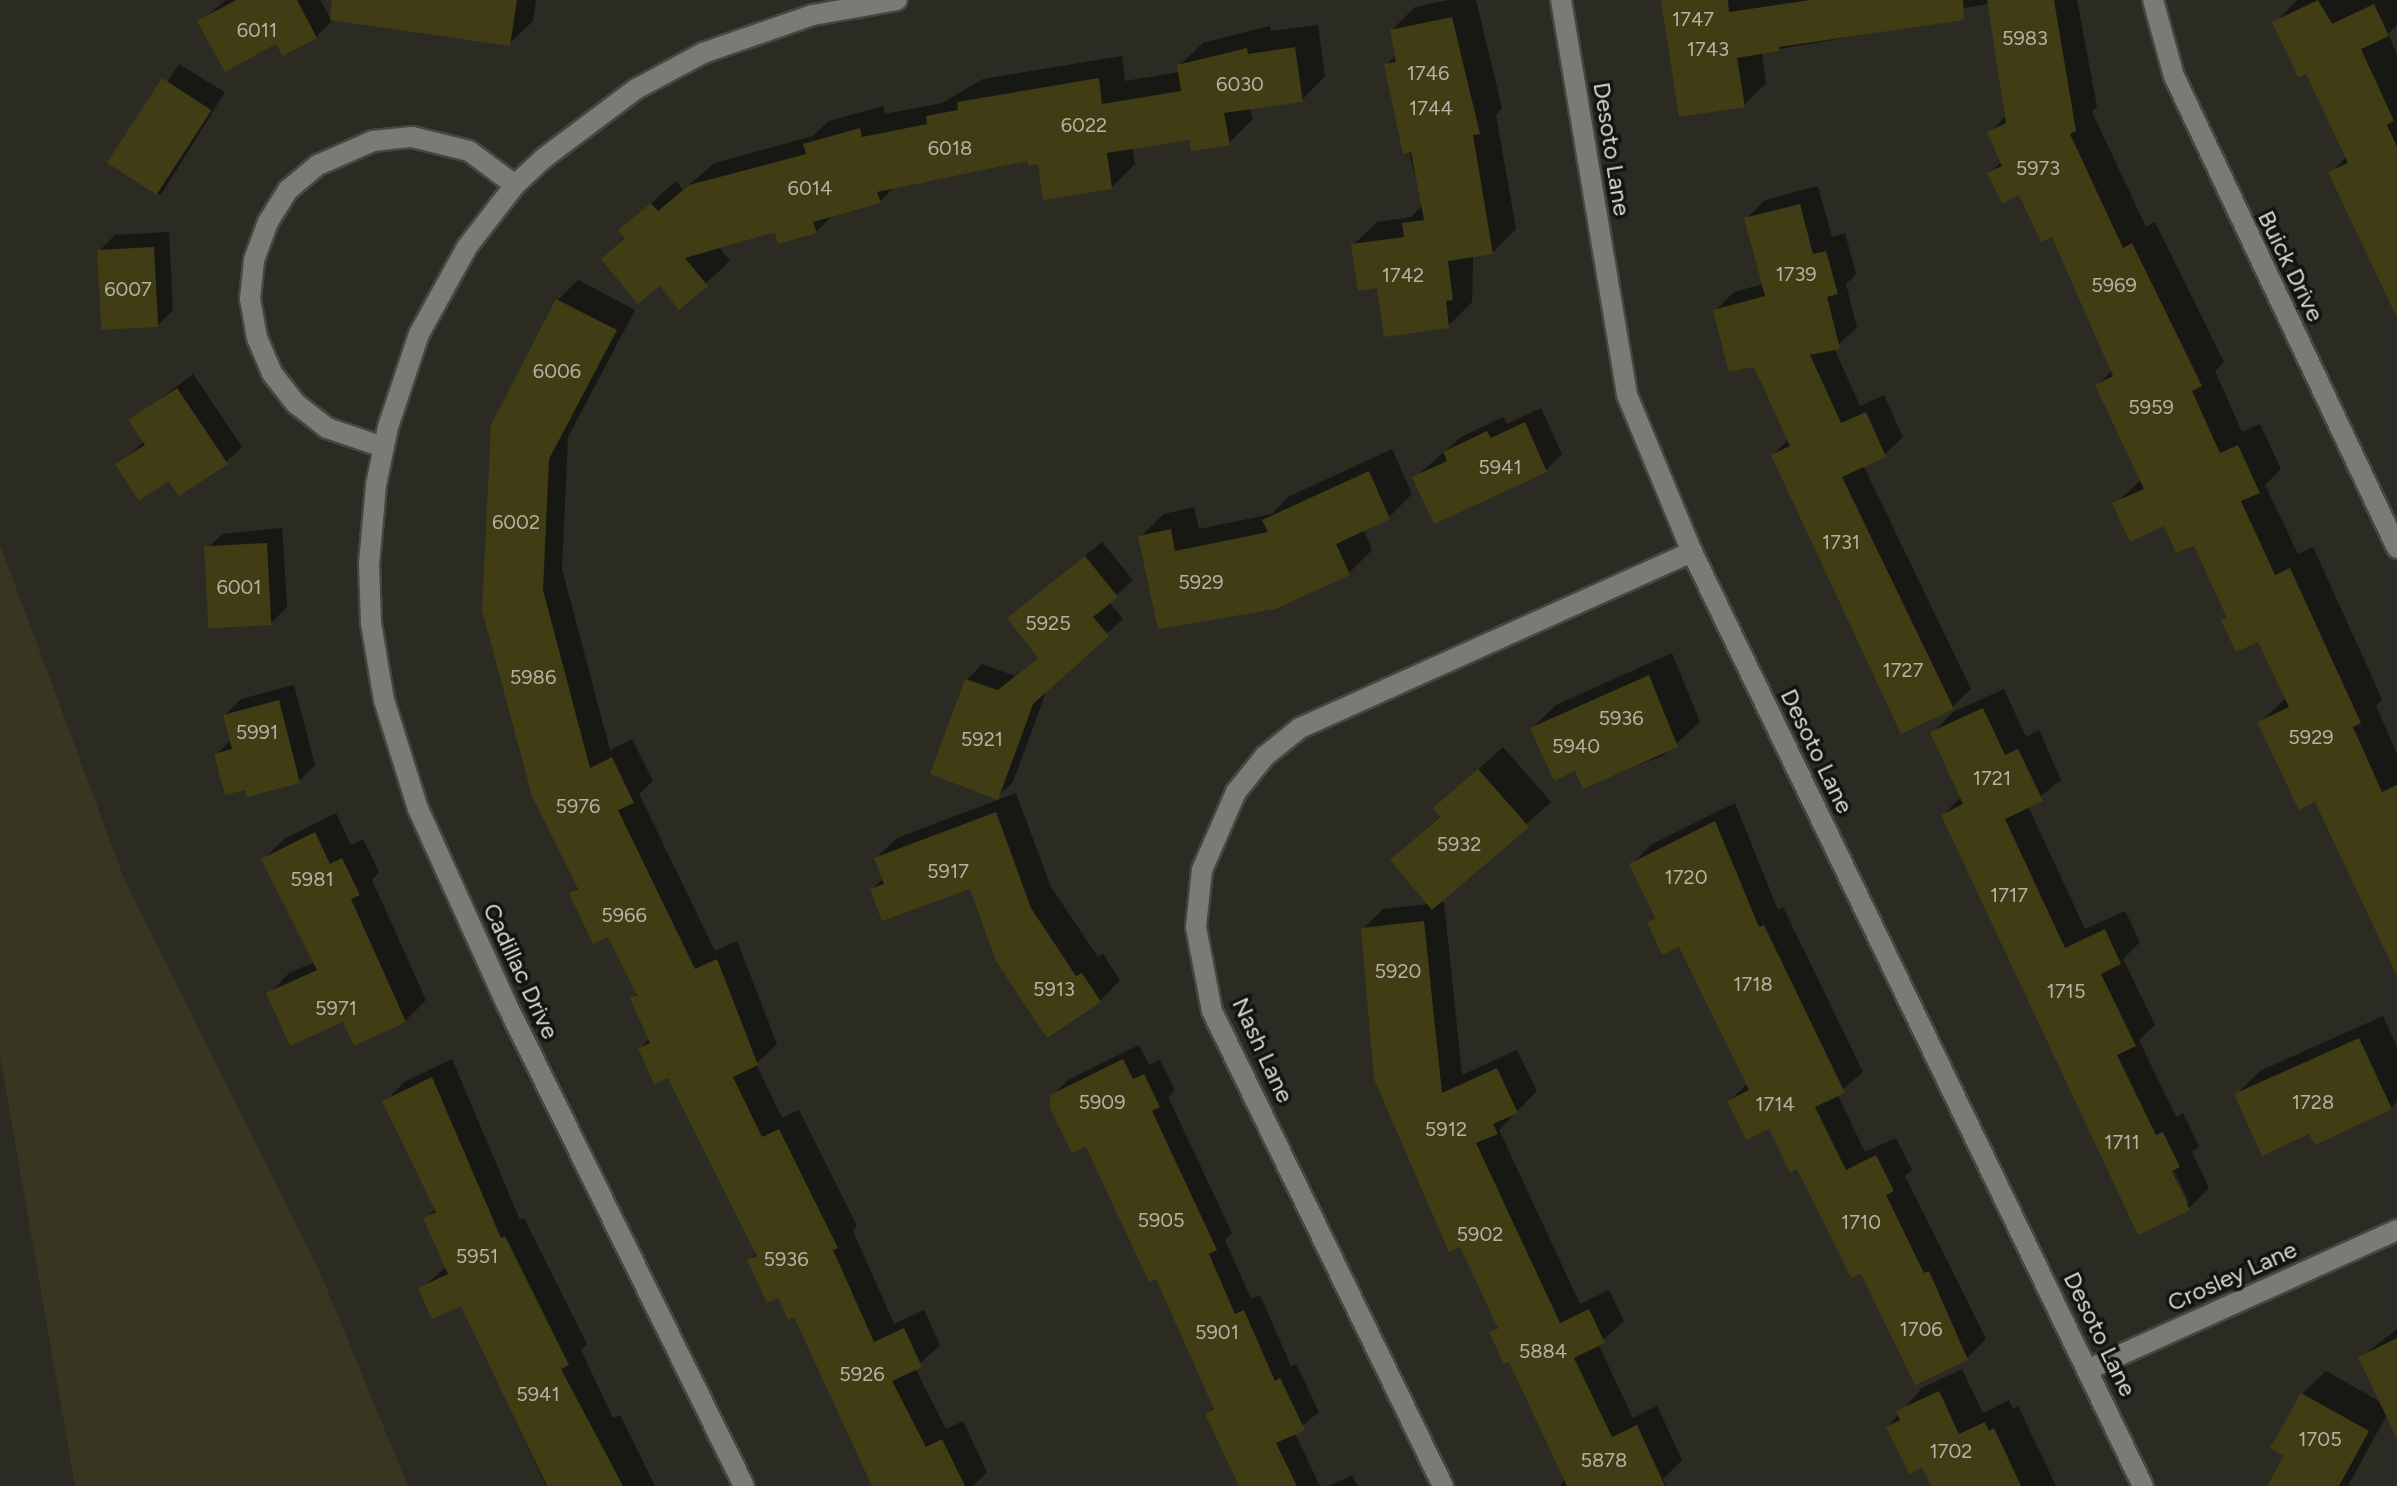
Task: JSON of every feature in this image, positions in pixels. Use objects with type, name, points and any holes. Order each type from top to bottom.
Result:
[{"type":"street","name":"Cadillac Drive","points":[[744,1486],[507,1005],[403,768],[379,681],[371,623],[369,564],[383,447],[419,334],[467,247],[515,185],[589,121],[703,53],[813,15],[897,0]]},
{"type":"street","name":"Desoto Lane","points":[[1561,0],[1627,395],[1692,552],[2143,1486]]},
{"type":"street","name":"Buick Drive","points":[[2153,0],[2174,76],[2397,548]]},
{"type":"street","points":[[383,447],[327,428],[296,404],[272,373],[257,338],[250,299],[254,260],[268,222],[288,190],[318,165],[373,141],[412,137],[449,144],[487,159],[515,185]]},
{"type":"street","name":"Nash Lane","points":[[1443,1486],[1212,1011],[1196,927],[1202,870],[1236,792],[1265,756],[1300,728],[1692,552]]},
{"type":"street","name":"Crosley Lane","points":[[2089,1369],[2397,1230]]},
{"type":"shaded area","points":[[0,545],[124,878],[321,1275],[408,1486],[75,1486],[0,1056]]},
{"type":"building","points":[[236,0],[297,0],[317,38],[283,56],[276,44],[225,72],[197,21]]},
{"type":"building","points":[[332,0],[517,0],[510,46],[330,20]]},
{"type":"building","points":[[1661,0],[1728,0],[1729,12],[1811,0],[1963,0],[1964,20],[1779,47],[1779,51],[1737,58],[1745,107],[1679,117]]},
{"type":"building","points":[[1987,0],[2054,0],[2076,131],[2070,134],[2123,248],[2132,243],[2202,386],[2192,391],[2220,453],[2238,445],[2260,493],[2241,501],[2275,575],[2290,568],[2361,723],[2353,727],[2382,792],[2397,785],[2397,976],[2315,802],[2299,810],[2257,722],[2289,707],[2258,642],[2236,652],[2221,620],[2227,618],[2194,546],[2176,553],[2164,526],[2130,542],[2112,503],[2144,489],[2095,385],[2113,376],[2052,237],[2041,242],[2019,195],[2002,204],[1987,173],[2002,166],[1987,132],[2006,123]]},
{"type":"building","points":[[2318,0],[2332,24],[2374,4],[2389,36],[2361,49],[2394,121],[2387,125],[2397,147],[2397,318],[2328,172],[2348,163],[2306,74],[2298,77],[2272,22]]},
{"type":"building","points":[[1452,17],[1480,134],[1473,135],[1493,254],[1448,261],[1453,300],[1446,301],[1449,328],[1384,337],[1377,288],[1358,291],[1351,244],[1404,237],[1402,223],[1424,220],[1411,152],[1403,154],[1384,64],[1396,62],[1390,30]]},
{"type":"building","points":[[1295,47],[1303,102],[1224,113],[1230,145],[1191,151],[1189,140],[1107,153],[1112,189],[1043,200],[1038,164],[1028,166],[1027,161],[877,192],[881,203],[813,222],[817,233],[778,244],[775,232],[685,258],[708,286],[679,310],[660,286],[638,304],[601,259],[625,238],[618,230],[651,203],[658,211],[689,185],[806,154],[803,144],[860,128],[862,137],[927,124],[926,116],[958,110],[957,102],[1099,78],[1102,104],[1181,91],[1177,65],[1247,48],[1248,54]]},
{"type":"building","points":[[162,78],[211,110],[156,195],[107,163]]},
{"type":"building","points":[[1800,204],[1813,254],[1826,251],[1838,294],[1827,297],[1840,349],[1810,355],[1841,423],[1866,412],[1886,457],[1842,477],[1954,709],[1901,734],[1771,455],[1790,446],[1754,367],[1729,372],[1713,310],[1765,296],[1744,218]]},
{"type":"building","points":[[154,247],[158,327],[101,330],[97,250]]},
{"type":"building","points":[[556,299],[617,330],[549,459],[543,590],[590,768],[612,757],[634,803],[618,810],[695,969],[717,959],[758,1065],[733,1077],[762,1137],[779,1129],[838,1248],[833,1250],[874,1342],[904,1328],[922,1367],[892,1381],[926,1447],[942,1439],[965,1486],[872,1486],[794,1317],[788,1320],[778,1298],[767,1303],[747,1260],[757,1256],[668,1078],[654,1084],[638,1048],[650,1043],[630,998],[637,995],[608,937],[593,944],[569,893],[578,889],[532,796],[482,610],[491,425]]},
{"type":"building","points":[[177,388],[228,464],[179,496],[168,481],[139,501],[115,464],[145,445],[128,420]]},
{"type":"building","points":[[1525,422],[1547,472],[1434,524],[1412,477],[1447,461],[1443,452],[1487,431],[1491,438]]},
{"type":"building","points":[[1369,471],[1390,519],[1336,544],[1350,575],[1275,609],[1158,629],[1138,536],[1171,529],[1175,551],[1268,532],[1262,520]]},
{"type":"building","points":[[267,543],[271,625],[208,628],[204,546]]},
{"type":"building","points":[[1085,556],[1118,597],[1093,617],[1109,636],[1033,704],[998,800],[930,774],[965,679],[998,690],[1038,658],[1007,618]]},
{"type":"building","points":[[1649,675],[1678,747],[1583,789],[1575,771],[1554,781],[1530,728]]},
{"type":"building","points":[[279,700],[300,783],[247,797],[245,790],[225,795],[214,754],[232,749],[223,715]]},
{"type":"building","points":[[1983,708],[2005,755],[2018,749],[2043,801],[2005,819],[2065,948],[2105,929],[2121,964],[2101,974],[2136,1046],[2117,1055],[2156,1135],[2163,1132],[2180,1167],[2172,1171],[2190,1210],[2138,1235],[1941,815],[1963,804],[1930,732]]},
{"type":"building","points":[[1478,769],[1529,827],[1432,910],[1390,860],[1440,817],[1433,808]]},
{"type":"building","points":[[996,812],[1031,908],[1076,976],[1082,973],[1101,1002],[1047,1038],[996,961],[970,889],[882,921],[870,889],[884,884],[874,858]]},
{"type":"building","points":[[1715,821],[1759,927],[1764,925],[1845,1093],[1815,1107],[1846,1170],[1876,1155],[1894,1191],[1886,1195],[1924,1273],[1929,1271],[1968,1360],[1915,1385],[1861,1274],[1851,1278],[1797,1169],[1790,1173],[1769,1129],[1746,1140],[1727,1101],[1749,1090],[1679,947],[1662,955],[1647,922],[1655,918],[1629,864]]},
{"type":"building","points":[[315,832],[330,864],[342,858],[360,895],[351,899],[406,1022],[354,1046],[343,1022],[290,1046],[266,993],[317,970],[261,859]]},
{"type":"building","points":[[1424,921],[1442,1093],[1497,1068],[1518,1113],[1493,1124],[1498,1134],[1476,1143],[1560,1323],[1589,1309],[1605,1343],[1574,1358],[1612,1437],[1637,1425],[1665,1486],[1567,1486],[1509,1362],[1504,1364],[1489,1332],[1498,1328],[1460,1247],[1449,1252],[1374,1079],[1361,928]]},
{"type":"building","points":[[2359,1038],[2392,1109],[2315,1145],[2309,1134],[2262,1156],[2234,1094]]},
{"type":"building","points":[[1123,1059],[1133,1079],[1144,1074],[1160,1107],[1152,1111],[1217,1250],[1209,1254],[1235,1314],[1244,1310],[1275,1381],[1280,1378],[1305,1430],[1276,1443],[1297,1486],[1239,1486],[1205,1414],[1214,1409],[1156,1279],[1149,1282],[1086,1147],[1072,1153],[1050,1108],[1050,1095]]},
{"type":"building","points":[[432,1077],[501,1238],[505,1236],[569,1365],[561,1369],[623,1486],[547,1486],[461,1306],[432,1319],[418,1288],[448,1274],[423,1218],[436,1212],[382,1101]]},
{"type":"building","points":[[2397,1338],[2397,1439],[2358,1357]]},
{"type":"building","points":[[1939,1391],[1959,1434],[1985,1422],[1989,1431],[1994,1428],[2021,1486],[1931,1486],[1922,1467],[1909,1474],[1886,1427],[1900,1420],[1896,1411]]},
{"type":"building","points":[[2301,1393],[2369,1431],[2339,1486],[2267,1486],[2284,1456],[2270,1448]]}]
